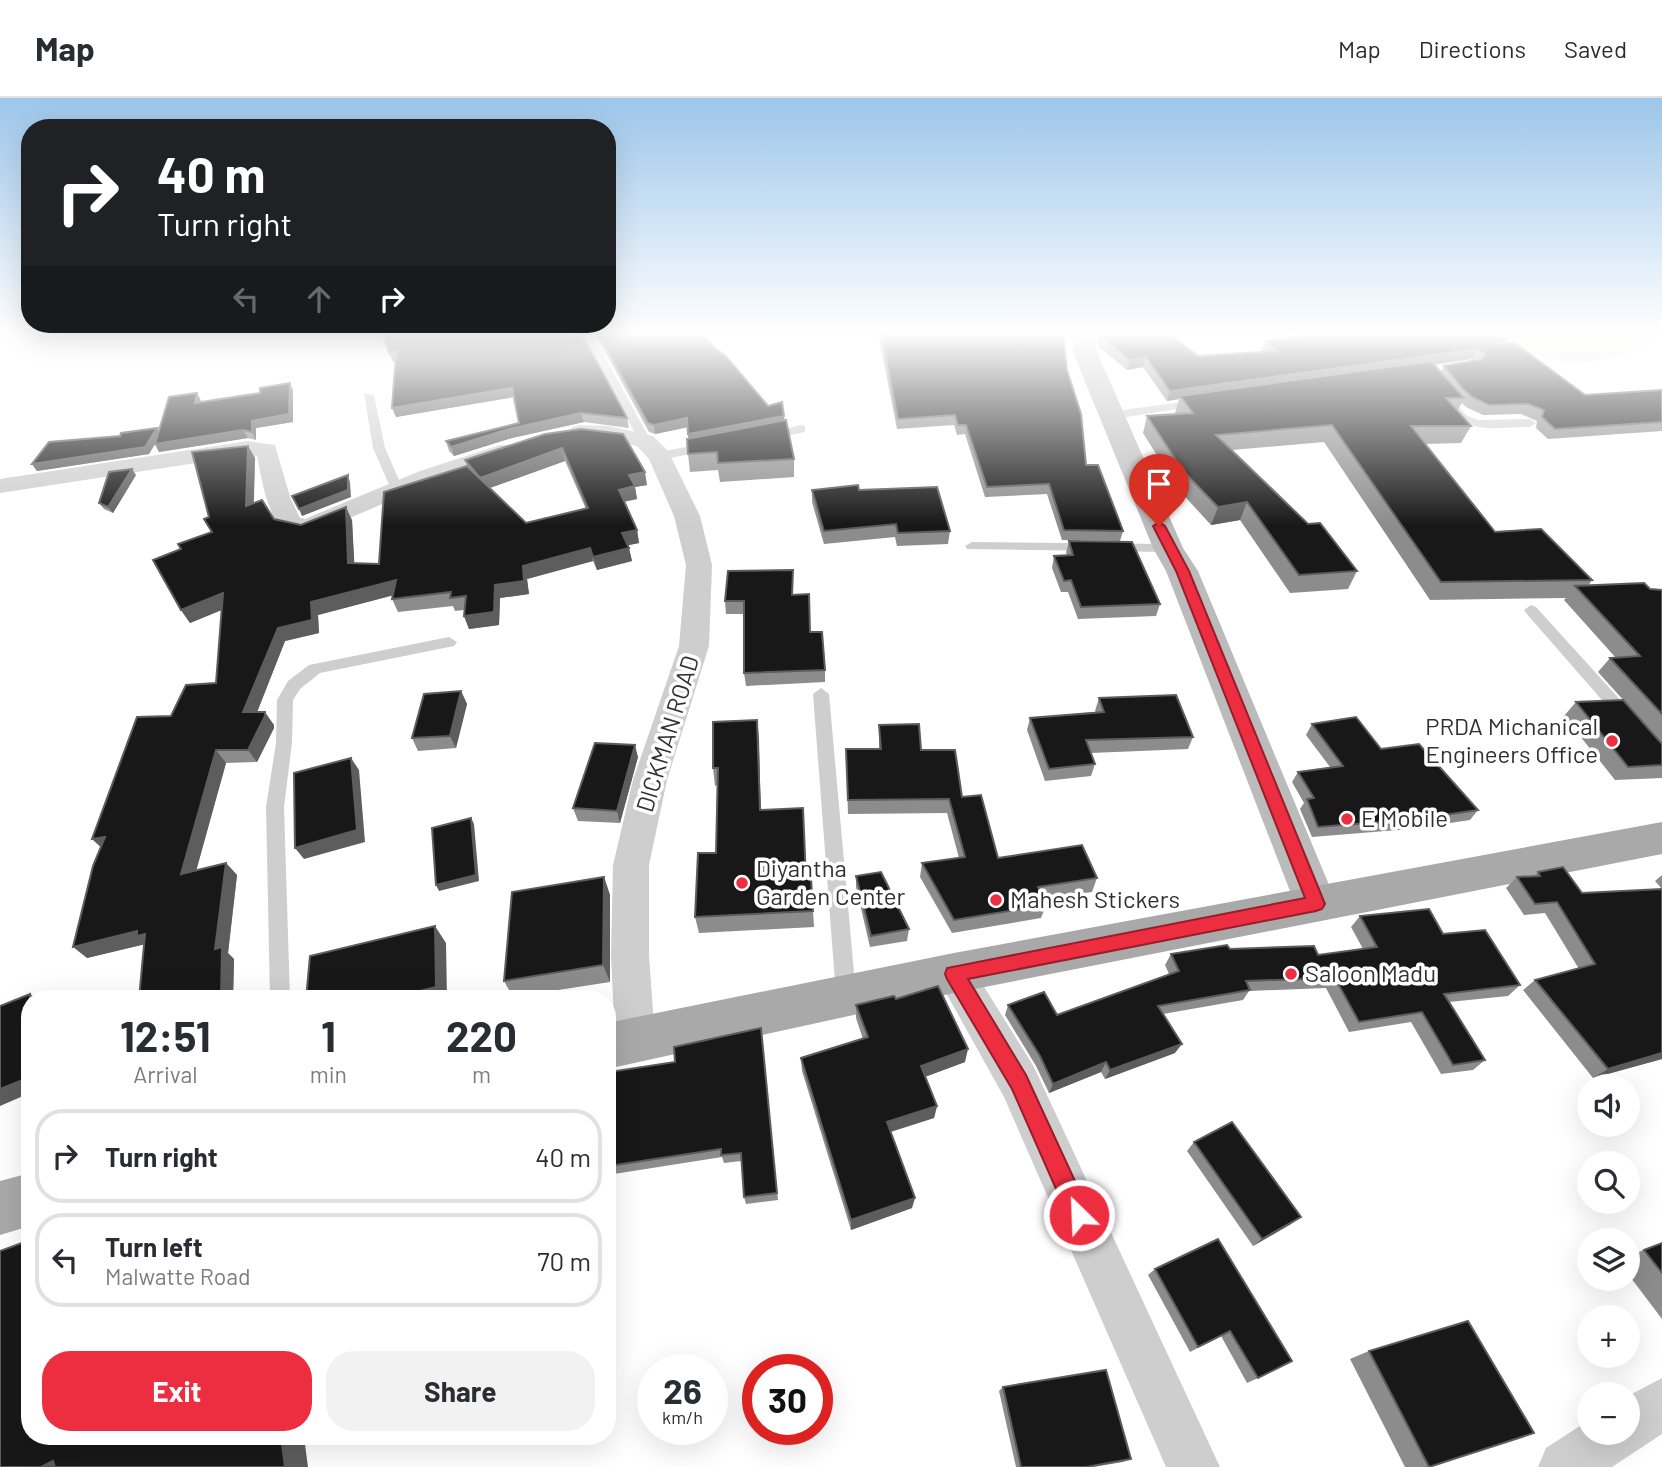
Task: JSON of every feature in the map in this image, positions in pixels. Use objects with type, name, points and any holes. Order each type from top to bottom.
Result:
[{"type":"main road","points":[[621,1043],[846,995],[1662,838]]},
{"type":"main road","points":[[0,1208],[21,1202]]},
{"type":"street","points":[[1106,397],[1168,548],[1182,571],[1316,904]]},
{"type":"street","points":[[558,436],[584,432],[609,433],[652,448]]},
{"type":"street","points":[[0,486],[248,449],[267,450],[278,497],[290,524],[308,527],[428,476],[531,443]]},
{"type":"street","name":"DICKMAN ROAD","points":[[621,1043],[630,955],[631,865],[650,780],[695,646],[699,565],[687,516],[652,448]]},
{"type":"street","points":[[954,974],[1019,1082],[1193,1467]]},
{"type":"street","points":[[1640,1418],[1662,1404]]},
{"type":"street","points":[[1565,1467],[1598,1445]]},
{"type":"lane","points":[[368,397],[379,448],[397,489]]},
{"type":"lane","points":[[623,397],[652,448],[729,443]]},
{"type":"lane","points":[[1446,397],[1462,417],[1476,424],[1530,423]]},
{"type":"lane","points":[[1114,415],[1209,402]]},
{"type":"lane","points":[[753,438],[801,429]]},
{"type":"lane","points":[[972,546],[1168,548]]},
{"type":"lane","points":[[1531,610],[1637,729]]},
{"type":"lane","points":[[279,990],[275,807],[284,743],[285,700],[294,685],[315,669],[449,642]]},
{"type":"lane","points":[[821,694],[846,995]]},
{"type":"building","points":[[169,397],[196,397],[195,403],[235,397],[290,397],[289,414],[252,421],[252,432],[243,430],[155,444]]},
{"type":"building","points":[[393,397],[459,397],[392,408]]},
{"type":"building","points":[[514,397],[616,397],[627,418],[581,413],[509,429],[451,447],[446,441],[519,423]]},
{"type":"building","points":[[633,397],[760,397],[768,406],[782,402],[784,416],[688,434],[687,418],[654,425],[648,423]]},
{"type":"building","points":[[894,397],[1076,397],[1081,414],[1086,465],[1098,465],[1123,531],[1064,530],[1049,484],[987,487],[966,425],[958,425],[955,415],[898,419]]},
{"type":"building","points":[[1181,397],[1463,397],[1446,398],[1471,426],[1411,426],[1495,532],[1541,529],[1592,580],[1441,582],[1332,425],[1216,435],[1308,524],[1320,523],[1357,571],[1299,575],[1247,502],[1218,507],[1183,471],[1147,416],[1193,413]]},
{"type":"building","points":[[1472,397],[1662,397],[1662,422],[1555,429],[1542,417],[1544,410],[1528,404],[1489,405]]},
{"type":"building","points":[[786,420],[794,459],[718,463],[717,452],[688,454],[687,439]]},
{"type":"building","points":[[157,428],[145,447],[32,464],[49,442],[120,436],[121,433]]},
{"type":"building","points":[[581,429],[623,434],[645,472],[629,475],[635,486],[619,490],[637,530],[622,533],[629,548],[593,557],[590,548],[523,566],[524,581],[495,585],[494,612],[464,616],[466,596],[450,598],[451,592],[392,599],[396,580],[311,602],[312,620],[278,628],[243,712],[265,712],[248,750],[216,750],[181,874],[226,863],[215,949],[222,947],[221,990],[140,990],[145,934],[137,936],[137,931],[73,947],[93,866],[105,837],[92,839],[137,717],[171,716],[186,685],[216,683],[223,593],[181,610],[153,560],[181,549],[178,544],[212,532],[204,519],[209,517],[192,452],[248,446],[246,506],[262,500],[274,519],[301,525],[346,507],[348,563],[379,564],[384,492],[467,466],[526,523],[588,508],[562,448],[480,478],[465,460],[545,434]]},
{"type":"building","points":[[132,469],[108,507],[99,503],[109,472]]},
{"type":"building","points":[[348,475],[348,490],[299,509],[292,496]]},
{"type":"building","points":[[858,485],[859,490],[937,487],[950,531],[898,533],[896,524],[824,531],[812,490]]},
{"type":"building","points":[[1069,541],[1132,542],[1160,604],[1081,607],[1071,580],[1064,581],[1054,556],[1073,555]]},
{"type":"building","points":[[793,570],[792,595],[809,594],[810,632],[822,632],[825,670],[744,673],[744,601],[725,601],[728,571]]},
{"type":"building","points":[[1644,583],[1650,589],[1662,590],[1662,714],[1610,658],[1640,656],[1575,586]]},
{"type":"building","points":[[461,691],[450,736],[412,738],[424,694]]},
{"type":"building","points":[[1176,695],[1193,737],[1086,740],[1095,764],[1049,769],[1030,718],[1104,712],[1099,698]]},
{"type":"building","points":[[1623,700],[1662,744],[1662,765],[1628,767],[1576,702]]},
{"type":"building","points":[[1356,717],[1381,749],[1419,744],[1478,810],[1418,819],[1318,827],[1307,799],[1314,798],[1298,772],[1343,766],[1312,724]]},
{"type":"building","points":[[757,720],[760,810],[803,808],[806,879],[811,878],[813,911],[695,917],[698,853],[716,853],[718,768],[713,768],[713,722]]},
{"type":"building","points":[[919,724],[921,750],[955,750],[962,797],[981,795],[998,858],[1082,845],[1097,878],[1038,887],[1046,905],[954,920],[922,863],[965,857],[949,799],[848,800],[846,749],[881,749],[879,725]]},
{"type":"building","points":[[595,743],[635,745],[617,811],[573,808]]},
{"type":"building","points":[[351,758],[357,830],[295,848],[294,773]]},
{"type":"building","points":[[471,818],[476,875],[436,885],[432,828]]},
{"type":"building","points":[[1563,867],[1582,893],[1662,889],[1662,1053],[1608,1069],[1535,980],[1595,964],[1557,902],[1535,904],[1517,877],[1540,876],[1538,872]]},
{"type":"building","points":[[881,872],[909,929],[871,936],[856,876]]},
{"type":"building","points":[[604,877],[603,965],[504,981],[512,892]]},
{"type":"building","points":[[1429,909],[1443,934],[1485,930],[1520,985],[1444,994],[1485,1060],[1453,1065],[1422,1012],[1359,1022],[1335,978],[1246,981],[1250,990],[1158,1006],[1182,1044],[1110,1070],[1106,1062],[1053,1084],[1040,1056],[1008,1005],[1044,992],[1057,1015],[1179,971],[1171,954],[1227,945],[1230,949],[1314,946],[1318,955],[1377,947],[1360,916]]},
{"type":"building","points":[[435,926],[436,987],[424,990],[307,990],[310,956]]},
{"type":"building","points":[[938,986],[968,1049],[921,1066],[937,1106],[887,1122],[915,1198],[851,1220],[801,1058],[868,1037],[856,1005],[894,996],[896,999]]},
{"type":"building","points":[[21,998],[21,1081],[0,1089],[0,1006]]},
{"type":"building","points":[[761,1028],[777,1193],[744,1197],[741,1153],[721,1155],[721,1149],[616,1165],[616,1071],[675,1062],[674,1047]]},
{"type":"building","points":[[1232,1122],[1301,1217],[1262,1239],[1194,1142]]},
{"type":"building","points":[[1218,1239],[1292,1361],[1258,1378],[1230,1331],[1198,1347],[1155,1269]]},
{"type":"building","points":[[21,1243],[21,1445],[282,1445],[285,1467],[55,1467],[53,1461],[41,1467],[0,1467],[0,1251]]},
{"type":"building","points":[[1662,1243],[1662,1273],[1644,1250]]},
{"type":"building","points":[[1468,1321],[1534,1433],[1429,1467],[1369,1351]]},
{"type":"building","points":[[1106,1370],[1131,1459],[1086,1467],[1021,1467],[1003,1387]]},
{"type":"place","name":"PRDA Michanical Engineers Office","points":[[1612,741]]},
{"type":"place","name":"E Mobile","points":[[1347,819]]},
{"type":"place","name":"Diyantha Garden Center","points":[[742,883]]},
{"type":"place","name":"Mahesh Stickers","points":[[996,900]]},
{"type":"place","name":"Saloon Madu","points":[[1291,974]]},
{"type":"route","points":[[1079,1215],[1019,1082],[954,974],[1316,904],[1182,571],[1159,526]]}]
